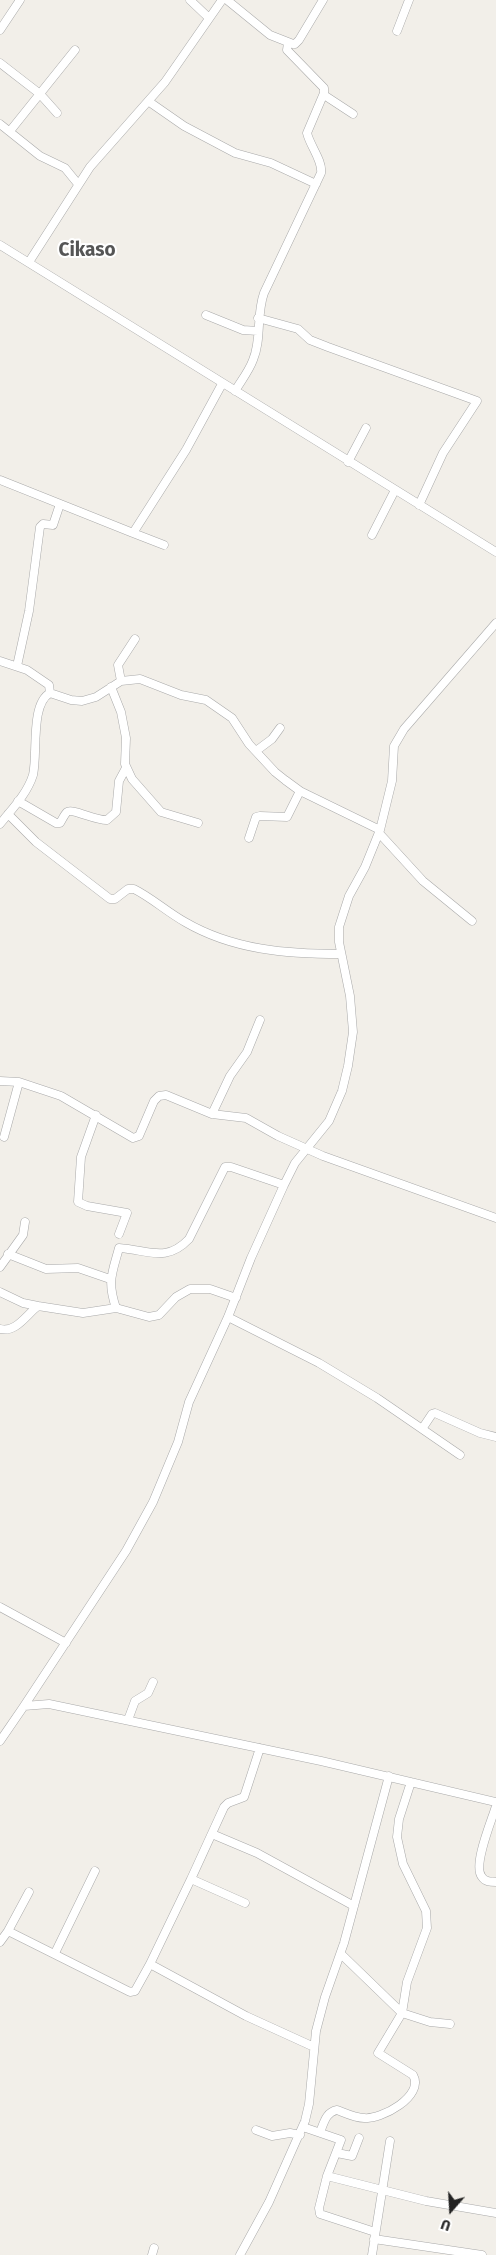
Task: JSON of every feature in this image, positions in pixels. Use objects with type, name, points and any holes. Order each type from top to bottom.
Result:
[{"type":"street","points":[[190,0],[208,18]]},
{"type":"street","points":[[29,262],[90,167],[168,77],[222,0]]},
{"type":"street","points":[[227,0],[270,35],[295,44]]},
{"type":"street","points":[[295,44],[323,0]]},
{"type":"street","points":[[397,31],[409,0]]},
{"type":"street","points":[[0,30],[17,1]]},
{"type":"street","points":[[235,391],[254,360],[258,318],[264,293],[322,168],[307,133],[324,95],[324,88],[288,53],[288,43],[295,44]]},
{"type":"street","points":[[10,130],[75,50]]},
{"type":"street","points":[[0,63],[40,94],[57,113]]},
{"type":"street","points":[[324,95],[353,114]]},
{"type":"street","points":[[148,101],[184,126],[235,153],[271,163],[316,184]]},
{"type":"street","points":[[0,124],[10,130],[16,138],[33,151],[64,168],[78,184]]},
{"type":"street","points":[[0,245],[496,552]]},
{"type":"street","points":[[206,315],[243,330],[258,331]]},
{"type":"street","points":[[258,318],[298,329],[310,340],[477,401],[443,453],[420,505]]},
{"type":"street","points":[[133,533],[186,450],[222,384]]},
{"type":"street","points":[[348,462],[366,428]]},
{"type":"street","points":[[0,480],[164,545]]},
{"type":"street","points":[[372,535],[395,490]]},
{"type":"street","points":[[17,666],[29,611],[40,527],[43,524],[54,526],[60,504]]},
{"type":"street","points":[[0,1739],[66,1643],[136,1535],[153,1502],[178,1442],[189,1402],[228,1317],[250,1258],[284,1185],[295,1163],[329,1121],[342,1091],[348,1066],[352,1032],[350,996],[338,942],[343,911],[379,832],[392,781],[393,758],[397,738],[496,623]]},
{"type":"street","points":[[121,681],[118,665],[135,639]]},
{"type":"street","points":[[0,661],[27,670],[49,685],[50,693]]},
{"type":"street","points":[[50,693],[71,700],[82,701],[96,697],[121,681],[140,679],[181,695],[206,700],[232,718],[256,751],[275,772],[300,791],[379,832],[423,881],[472,921]]},
{"type":"street","points":[[111,687],[120,706],[126,738],[126,768],[132,780],[161,812],[198,823]]},
{"type":"street","points":[[0,824],[28,786],[32,775],[41,702],[50,693]]},
{"type":"street","points":[[256,751],[272,739],[280,728]]},
{"type":"street","points":[[18,801],[56,823],[60,823],[67,812],[71,811],[88,817],[107,820],[116,812],[119,781],[126,768]]},
{"type":"street","points":[[249,838],[256,817],[287,817],[300,791]]},
{"type":"street","points":[[8,814],[36,842],[110,899],[115,899],[128,889],[134,889],[185,922],[217,938],[260,949],[294,954],[341,954]]},
{"type":"street","points":[[212,1114],[230,1076],[247,1052],[260,1020]]},
{"type":"street","points":[[0,1081],[19,1082],[61,1096],[133,1138],[139,1136],[154,1102],[163,1095],[212,1114],[246,1118],[306,1148],[496,1218]]},
{"type":"street","points":[[4,1138],[19,1082]]},
{"type":"street","points":[[96,1115],[80,1157],[78,1202],[87,1206],[127,1212],[119,1234]]},
{"type":"street","points":[[116,1308],[110,1280],[120,1248],[168,1254],[180,1248],[189,1239],[225,1168],[231,1167],[284,1185]]},
{"type":"street","points":[[0,1267],[24,1235],[25,1222]]},
{"type":"street","points":[[8,1254],[51,1270],[78,1268],[110,1280]]},
{"type":"street","points":[[0,1292],[23,1303],[38,1306],[83,1313],[116,1308],[149,1317],[159,1315],[176,1297],[190,1289],[210,1289],[236,1298]]},
{"type":"street","points":[[0,1329],[8,1330],[14,1328],[38,1306]]},
{"type":"street","points":[[228,1317],[319,1363],[377,1398],[460,1455]]},
{"type":"street","points":[[422,1429],[432,1414],[435,1413],[480,1433],[496,1437]]},
{"type":"street","points":[[0,1607],[66,1643]]},
{"type":"street","points":[[128,1720],[135,1701],[148,1693],[153,1682]]},
{"type":"street","points":[[24,1706],[50,1704],[389,1776],[496,1802]]},
{"type":"street","points":[[8,1930],[130,1992],[135,1991],[228,1803],[244,1797],[260,1748]]},
{"type":"street","points":[[240,2255],[269,2202],[303,2127],[310,2104],[314,2047],[325,1997],[354,1906],[389,1776]]},
{"type":"street","points":[[320,2132],[329,2113],[333,2111],[363,2118],[372,2118],[395,2108],[415,2089],[416,2080],[413,2075],[378,2053],[402,2013],[407,1982],[427,1922],[426,1911],[403,1864],[398,1837],[399,1820],[411,1782]]},
{"type":"street","points":[[496,1806],[479,1866],[484,1880],[496,1882]]},
{"type":"street","points":[[212,1834],[264,1856],[354,1906]]},
{"type":"street","points":[[55,1953],[95,1872]]},
{"type":"street","points":[[191,1879],[244,1904]]},
{"type":"street","points":[[0,1942],[29,1892]]},
{"type":"street","points":[[340,1954],[402,2013],[430,2022],[450,2024]]},
{"type":"street","points":[[150,1964],[246,2016],[314,2047]]},
{"type":"street","points":[[303,2127],[341,2140],[327,2176],[319,2208],[320,2214],[374,2236],[482,2255]]},
{"type":"street","points":[[256,2130],[276,2136],[290,2133],[300,2135]]},
{"type":"street","points":[[337,2153],[352,2156],[359,2138]]},
{"type":"street","points":[[372,2255],[390,2140]]},
{"type":"street","points":[[327,2176],[426,2200],[496,2213]]},
{"type":"district","name":"Cikaso","points":[[87,251]]}]
